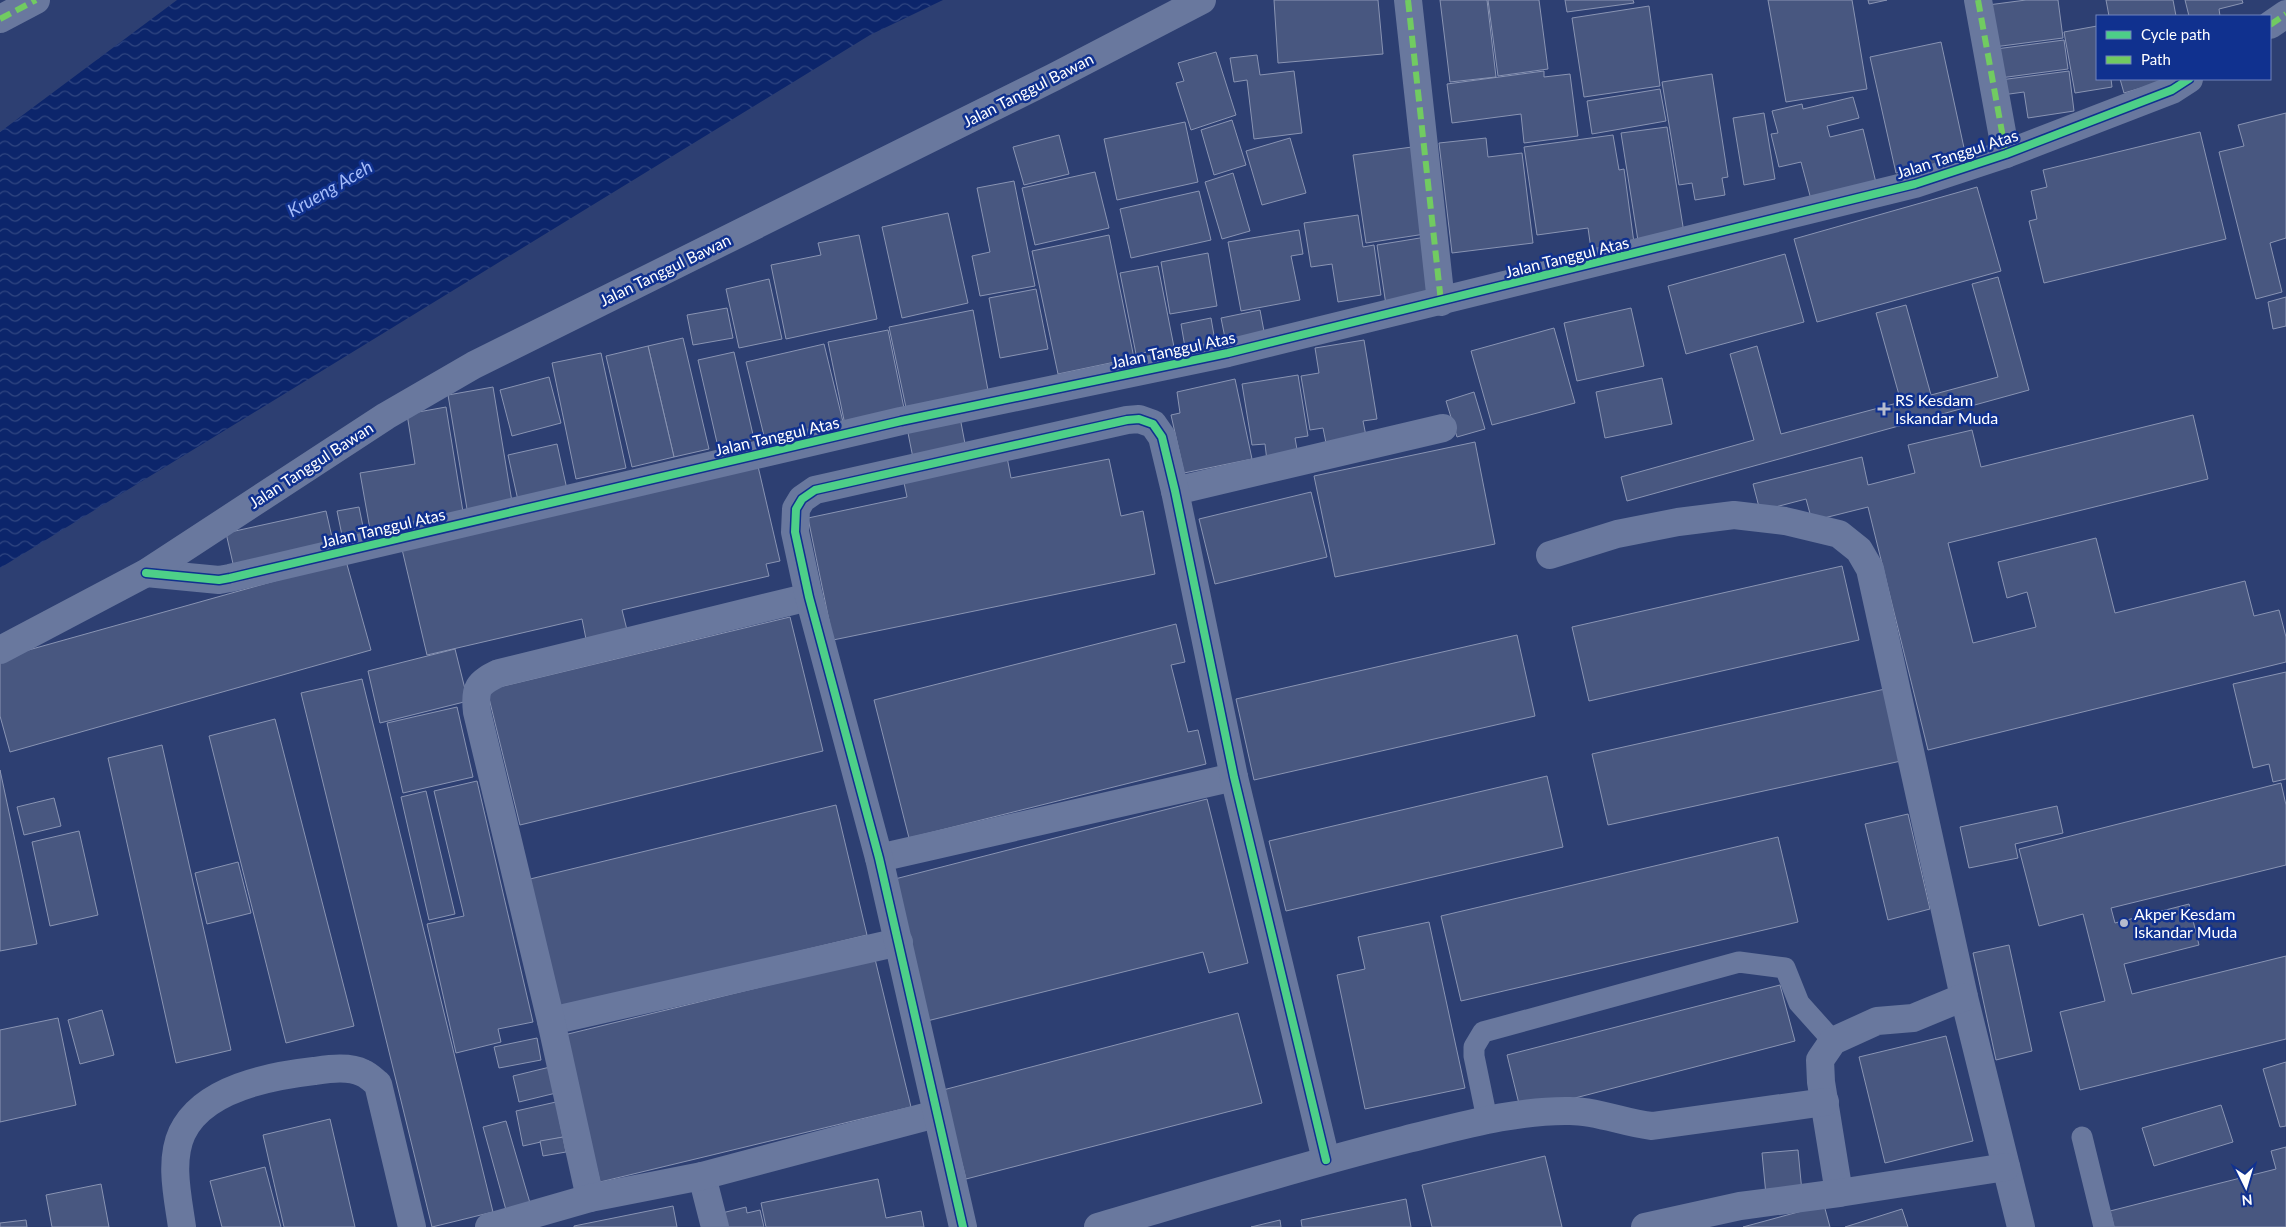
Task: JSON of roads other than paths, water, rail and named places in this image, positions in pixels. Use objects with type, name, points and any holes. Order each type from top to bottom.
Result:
[{"type":"street","points":[[0,19],[36,0]]},
{"type":"street","name":"Jalan Tanggul Bawan","points":[[0,650],[146,572],[386,416],[474,365],[1054,77],[1202,0]]},
{"type":"street","points":[[1408,0],[1441,302]]},
{"type":"street","points":[[1978,0],[2006,154]]},
{"type":"street","points":[[2271,23],[2286,14]]},
{"type":"street","name":"Jalan Tanggul Atas","points":[[146,572],[219,580],[230,578],[902,421],[1228,353],[1441,302],[1915,184],[2006,154],[2172,90],[2187,80]]},
{"type":"street","points":[[963,1227],[879,858],[794,532],[794,518],[802,499],[815,490],[1139,419],[1153,424],[1162,437],[1175,491],[1234,777],[1326,1160]]},
{"type":"street","points":[[1175,491],[1443,428]]},
{"type":"street","points":[[1550,555],[1617,534],[1678,522],[1734,515],[1785,521],[1839,534],[1859,550],[1870,568],[1964,997],[2021,1227]]},
{"type":"street","points":[[590,1198],[551,1021],[477,712],[475,696],[477,688],[485,680],[499,673],[810,596]]},
{"type":"street","points":[[879,858],[1234,777]]},
{"type":"street","points":[[551,1021],[899,942]]},
{"type":"street","points":[[1839,1193],[1820,1060],[1833,1041],[1877,1021],[1913,1018],[1964,997]]},
{"type":"street","points":[[182,1227],[176,1187],[176,1162],[181,1135],[190,1118],[233,1090],[266,1078],[340,1068],[363,1072],[378,1084],[412,1227]]},
{"type":"street","points":[[1098,1227],[1326,1160],[1487,1119],[1572,1111],[1592,1113],[1629,1124],[1652,1126],[1825,1102]]},
{"type":"street","points":[[489,1227],[590,1198],[702,1176],[936,1114]]},
{"type":"street","points":[[1645,1227],[1740,1206],[2006,1167]]},
{"type":"street","points":[[702,1176],[715,1227]]},
{"type":"lane","points":[[1487,1119],[1474,1056],[1474,1047],[1483,1032],[1739,962],[1785,968],[1800,1003],[1833,1041]]},
{"type":"lane","points":[[2082,1137],[2104,1227]]},
{"type":"water","name":"Krueng Aceh","points":[[177,0],[943,0],[870,35],[0,568],[0,132]]},
{"type":"place","name":"RS Kesdam Iskandar Muda","points":[[1884,409]]},
{"type":"place","name":"Akper Kesdam Iskandar Muda","points":[[2124,923]]}]
